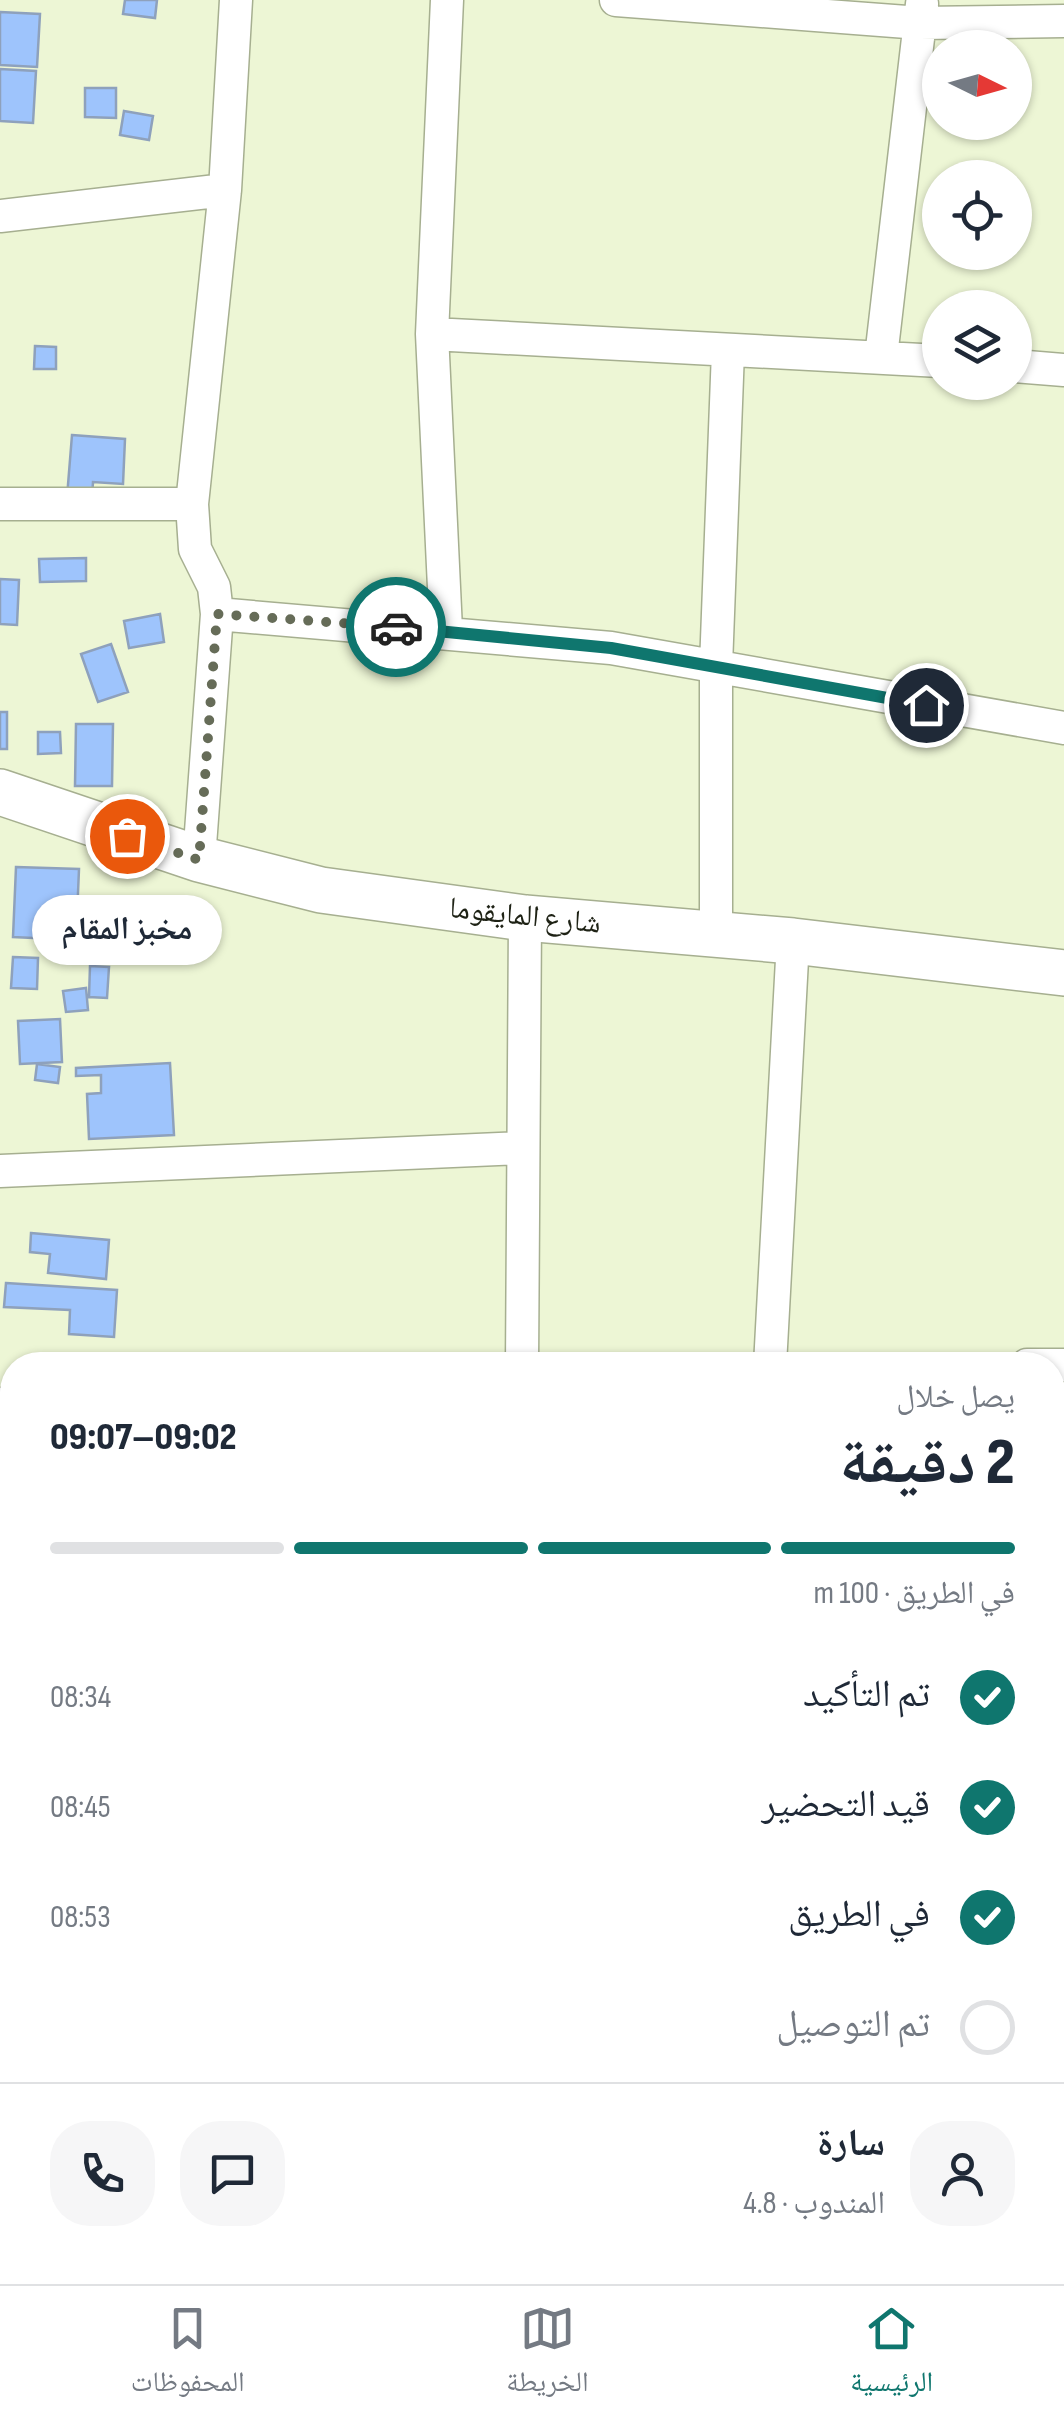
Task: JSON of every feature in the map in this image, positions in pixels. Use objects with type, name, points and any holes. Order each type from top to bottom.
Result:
[{"type":"street","points":[[199,860],[217,614],[214,587],[195,549],[192,504],[225,190],[236,0]]},
{"type":"street","points":[[446,630],[432,334],[447,0]]},
{"type":"street","points":[[616,0],[921,11],[1064,21]]},
{"type":"street","points":[[882,358],[921,11]]},
{"type":"street","points":[[0,216],[225,190]]},
{"type":"street","points":[[432,334],[922,361]]},
{"type":"street","points":[[716,934],[716,666],[728,351]]},
{"type":"street","points":[[1032,367],[1064,370]]},
{"type":"street","points":[[0,504],[192,504]]},
{"type":"street","points":[[217,614],[446,630],[611,648],[1064,728]]},
{"type":"street","name":"شارع المايقوما","points":[[0,792],[199,860],[321,890],[524,918],[793,941],[1064,973]]},
{"type":"street","points":[[522,1352],[524,918]]},
{"type":"street","points":[[771,1352],[793,941]]},
{"type":"street","points":[[0,1171],[520,1148]]},
{"type":"building","points":[[125,0],[157,0],[155,18],[123,14]]},
{"type":"building","points":[[0,12],[40,14],[37,67],[0,65]]},
{"type":"building","points":[[0,69],[36,71],[33,123],[0,121]]},
{"type":"building","points":[[85,88],[116,88],[116,118],[85,117]]},
{"type":"building","points":[[124,111],[153,116],[149,140],[120,135]]},
{"type":"building","points":[[35,346],[56,347],[56,369],[34,369]]},
{"type":"building","points":[[72,435],[125,439],[123,484],[93,482],[92,498],[67,497]]},
{"type":"building","points":[[86,558],[86,581],[40,582],[39,559]]},
{"type":"building","points":[[0,579],[19,580],[17,625],[0,624]]},
{"type":"building","points":[[160,614],[164,642],[129,648],[124,621]]},
{"type":"building","points":[[111,644],[128,692],[98,702],[81,654]]},
{"type":"building","points":[[0,712],[7,712],[7,749],[0,749]]},
{"type":"building","points":[[76,724],[113,724],[112,786],[75,786]]},
{"type":"building","points":[[38,732],[60,732],[61,753],[38,754]]},
{"type":"building","points":[[16,867],[79,869],[77,917],[56,916],[54,939],[13,937]]},
{"type":"building","points":[[104,903],[144,911],[141,932],[116,928],[111,960],[94,957]]},
{"type":"building","points":[[13,957],[38,958],[37,989],[11,988]]},
{"type":"building","points":[[90,966],[109,967],[107,998],[89,997]]},
{"type":"building","points":[[86,988],[88,1010],[66,1012],[63,991]]},
{"type":"building","points":[[60,1019],[62,1062],[20,1064],[18,1021]]},
{"type":"building","points":[[170,1063],[174,1135],[89,1139],[87,1094],[101,1093],[101,1075],[76,1076],[76,1068]]},
{"type":"building","points":[[37,1064],[60,1067],[58,1083],[35,1080]]},
{"type":"building","points":[[31,1233],[109,1240],[106,1279],[48,1273],[50,1254],[30,1252]]},
{"type":"building","points":[[6,1283],[117,1290],[114,1337],[69,1334],[70,1310],[4,1307]]},
{"type":"way so far","points":[[127,836],[199,860],[217,614],[396,627]]},
{"type":"place","name":"مخبز المقام","points":[[127,836]]},
{"type":"route","points":[[396,627],[611,648],[926,705]]}]
